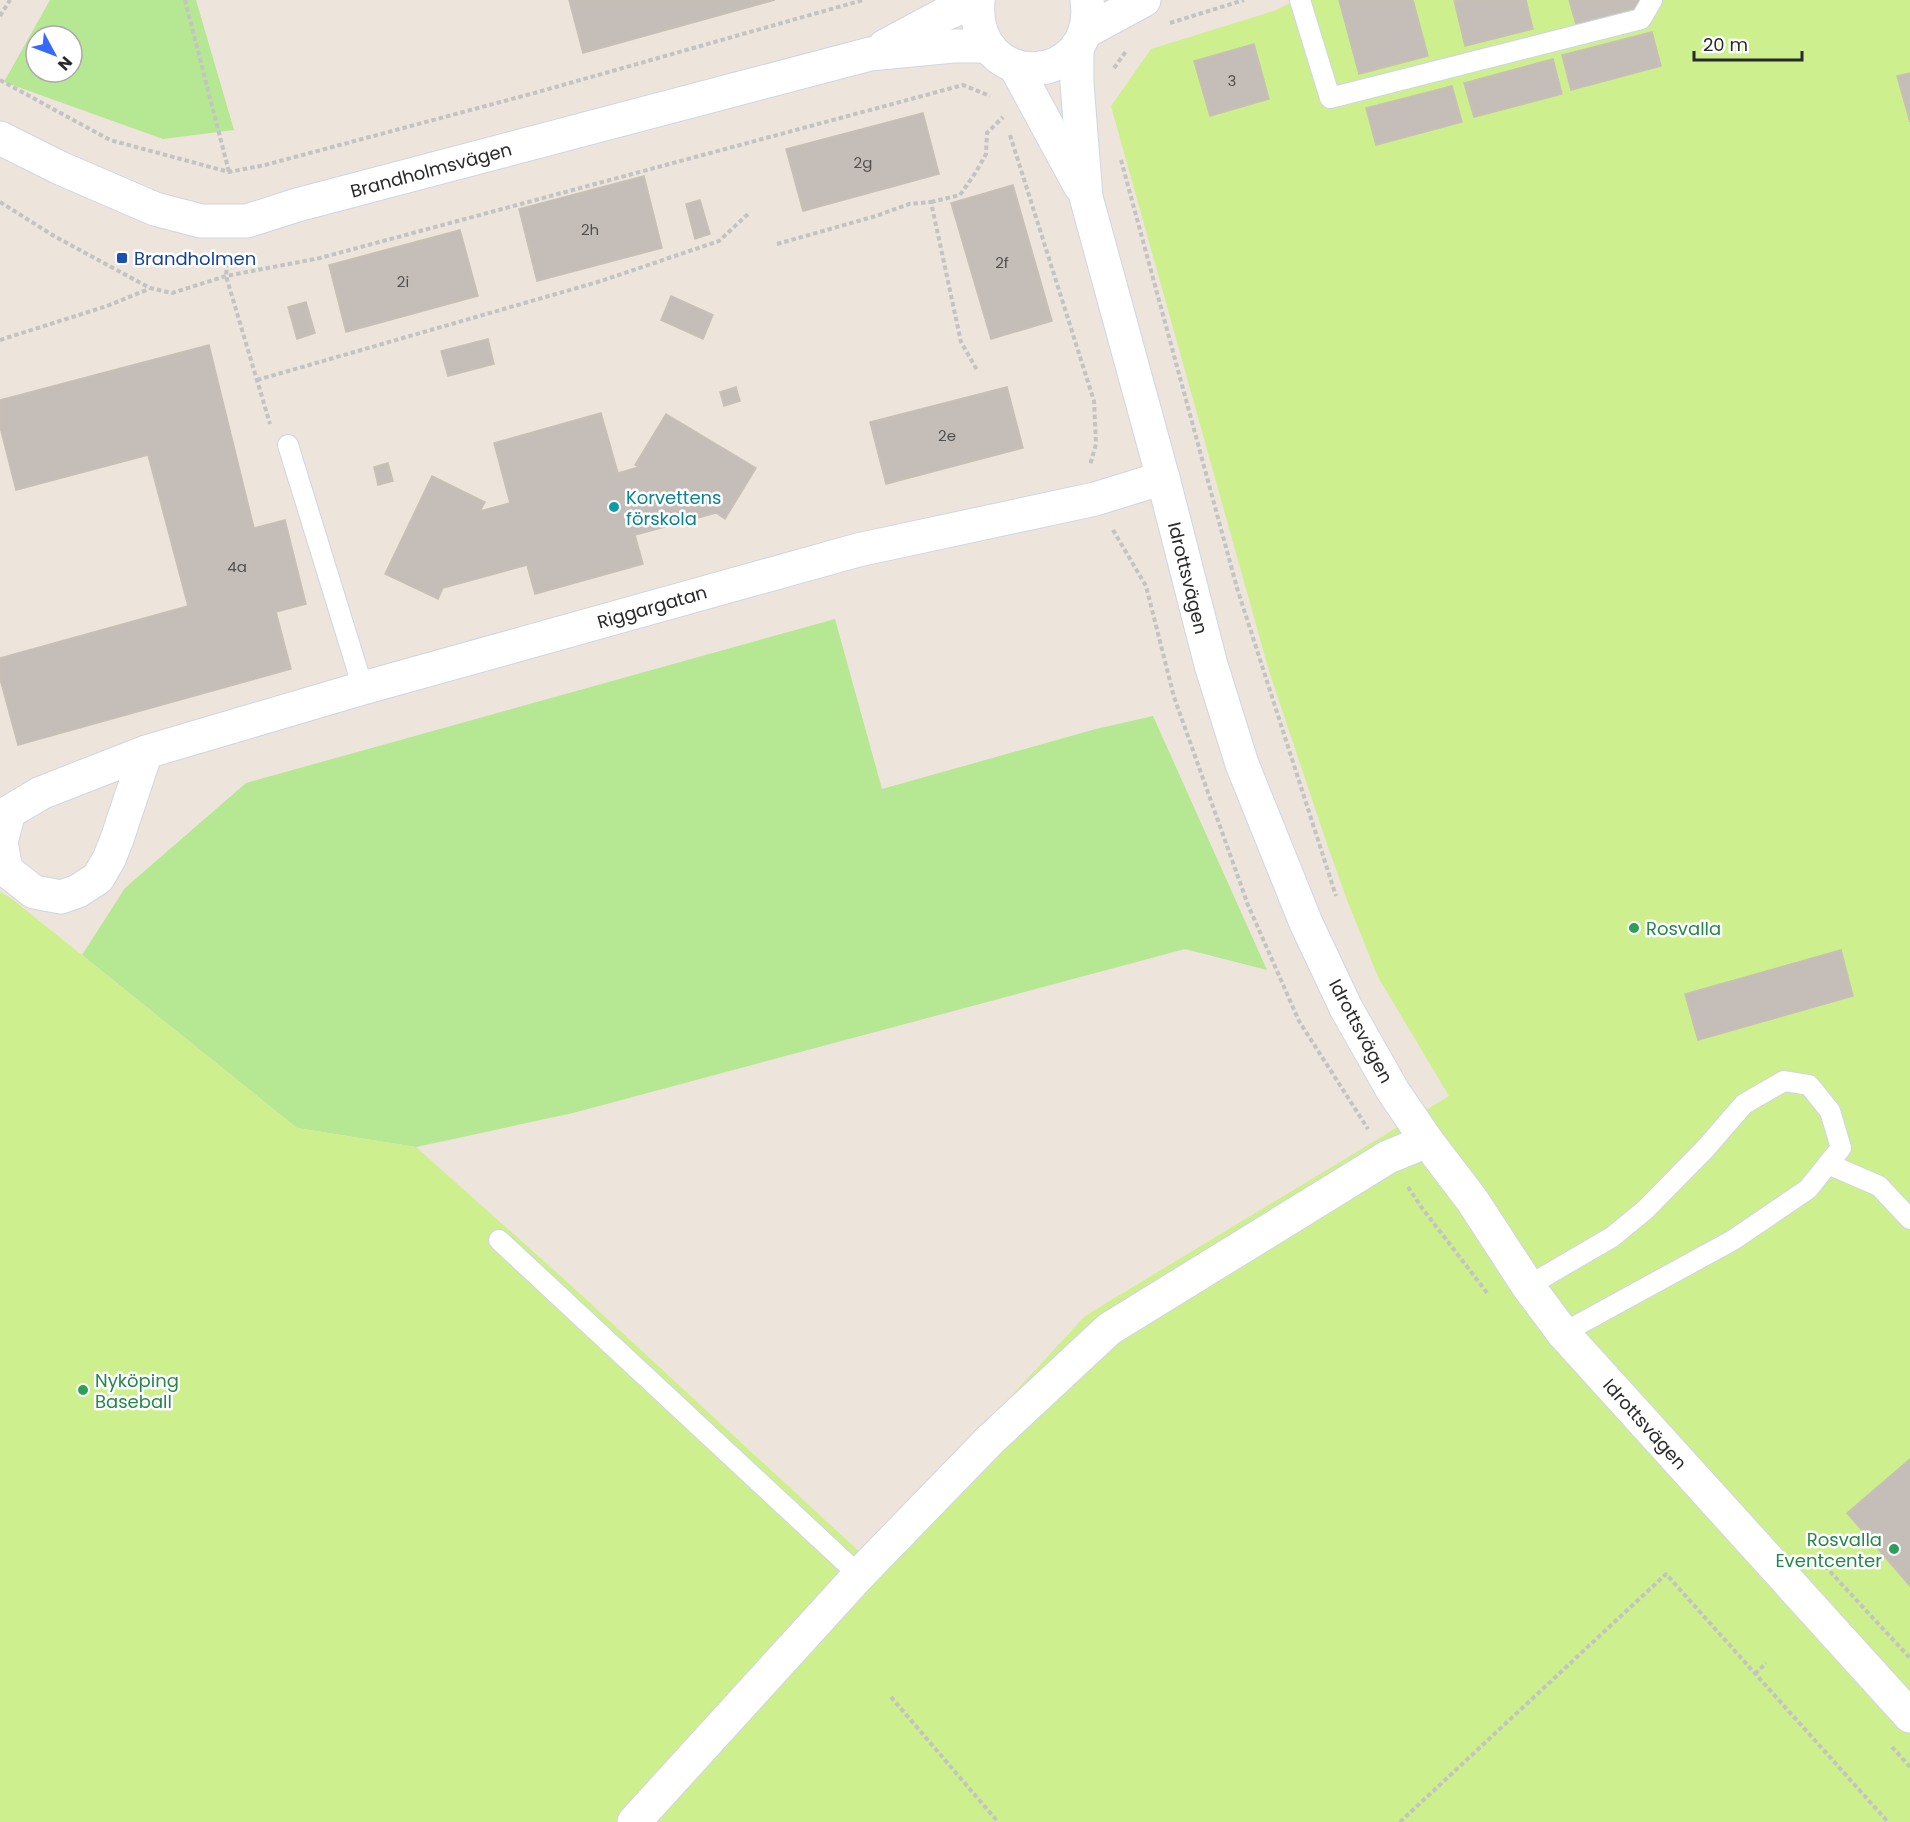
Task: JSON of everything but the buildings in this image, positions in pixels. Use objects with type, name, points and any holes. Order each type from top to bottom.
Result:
[{"type":"street","name":"Brandholmsvägen","points":[[0,138],[60,168],[155,209],[201,221],[247,221],[297,205],[870,54],[953,46],[987,46],[979,30],[978,0],[945,14],[870,54]]},
{"type":"street","points":[[987,46],[999,58],[1015,66],[1032,69],[1050,67],[1065,59],[1081,40],[1089,15],[1087,0]]},
{"type":"street","points":[[1081,40],[1154,12]]},
{"type":"street","name":"Idrottsvägen","points":[[1081,40],[1077,84],[1086,197],[1163,478],[1211,665],[1242,764],[1282,866],[1346,1008],[1393,1090],[1427,1141],[1472,1200],[1528,1286],[1563,1334],[1910,1716]]},
{"type":"street","name":"Idrottsvägen","points":[[1015,66],[1086,197]]},
{"type":"street","name":"Riggargatan","points":[[146,752],[113,849],[98,878],[78,891],[61,897],[34,892],[6,870],[1,842],[9,812],[41,793],[146,752],[363,688],[858,550],[1095,499],[1163,478]]},
{"type":"street","points":[[634,1822],[859,1575],[990,1440],[1109,1329],[1388,1157],[1427,1141]]},
{"type":"lane","points":[[1300,0],[1330,98],[1641,19],[1652,0]]},
{"type":"lane","points":[[288,445],[363,688]]},
{"type":"lane","points":[[1528,1286],[1612,1237],[1645,1210],[1705,1149],[1744,1104],[1784,1081],[1809,1085],[1830,1110],[1841,1148],[1808,1189],[1733,1240],[1563,1334]]},
{"type":"lane","points":[[1828,1164],[1879,1186],[1910,1220]]},
{"type":"lane","points":[[499,1240],[859,1575]]},
{"type":"path","points":[[0,16],[10,0]]},
{"type":"path","points":[[185,0],[229,172]]},
{"type":"path","points":[[0,80],[110,140],[229,172],[266,165],[526,95],[863,0]]},
{"type":"path","points":[[1154,12],[1244,0]]},
{"type":"path","points":[[1113,69],[1130,44]]},
{"type":"path","points":[[0,202],[54,236],[150,288],[172,293],[226,276],[320,258],[963,85],[993,98]]},
{"type":"path","points":[[777,244],[876,216],[909,204],[931,202],[960,195],[986,154],[987,133],[1004,117]]},
{"type":"path","points":[[1118,152],[1237,588],[1337,900]]},
{"type":"path","points":[[931,202],[961,342],[977,370]]},
{"type":"path","points":[[257,380],[601,281],[719,241],[747,214]]},
{"type":"path","points":[[231,221],[226,276],[272,429],[288,445]]},
{"type":"path","points":[[0,340],[107,306],[150,288]]},
{"type":"path","points":[[1399,1193],[1408,1187]]},
{"type":"path","points":[[1821,1561],[1910,1658]]},
{"type":"path","points":[[1400,1822],[1666,1574],[1888,1822]]},
{"type":"path","points":[[1755,1674],[1766,1663]]},
{"type":"path","points":[[891,1697],[998,1822]]},
{"type":"green space","points":[[50,0],[196,0],[234,130],[163,139],[4,82],[24,46],[24,84],[84,84],[84,24],[37,24]]},
{"type":"green space","name":"Rosvalla","points":[[1296,0],[1910,0],[1910,1822],[0,1822],[0,892],[12,899],[297,1128],[416,1147],[565,1280],[864,1556],[1085,1316],[1449,1096],[1378,977],[1327,844],[1269,671],[1111,106],[1151,49],[1274,11]]},
{"type":"green space","points":[[835,619],[882,789],[1096,729],[1153,716],[1267,970],[1185,949],[573,1113],[416,1147],[297,1128],[82,955],[125,888],[246,783]]},
{"type":"place","name":"Brandholmen","points":[[122,258]]},
{"type":"place","name":"Korvettens förskola","points":[[614,507]]},
{"type":"place","name":"Rosvalla","points":[[1634,928]]},
{"type":"place","name":"Nyköping Baseball","points":[[83,1390]]},
{"type":"place","name":"Rosvalla Eventcenter","points":[[1894,1549]]}]
